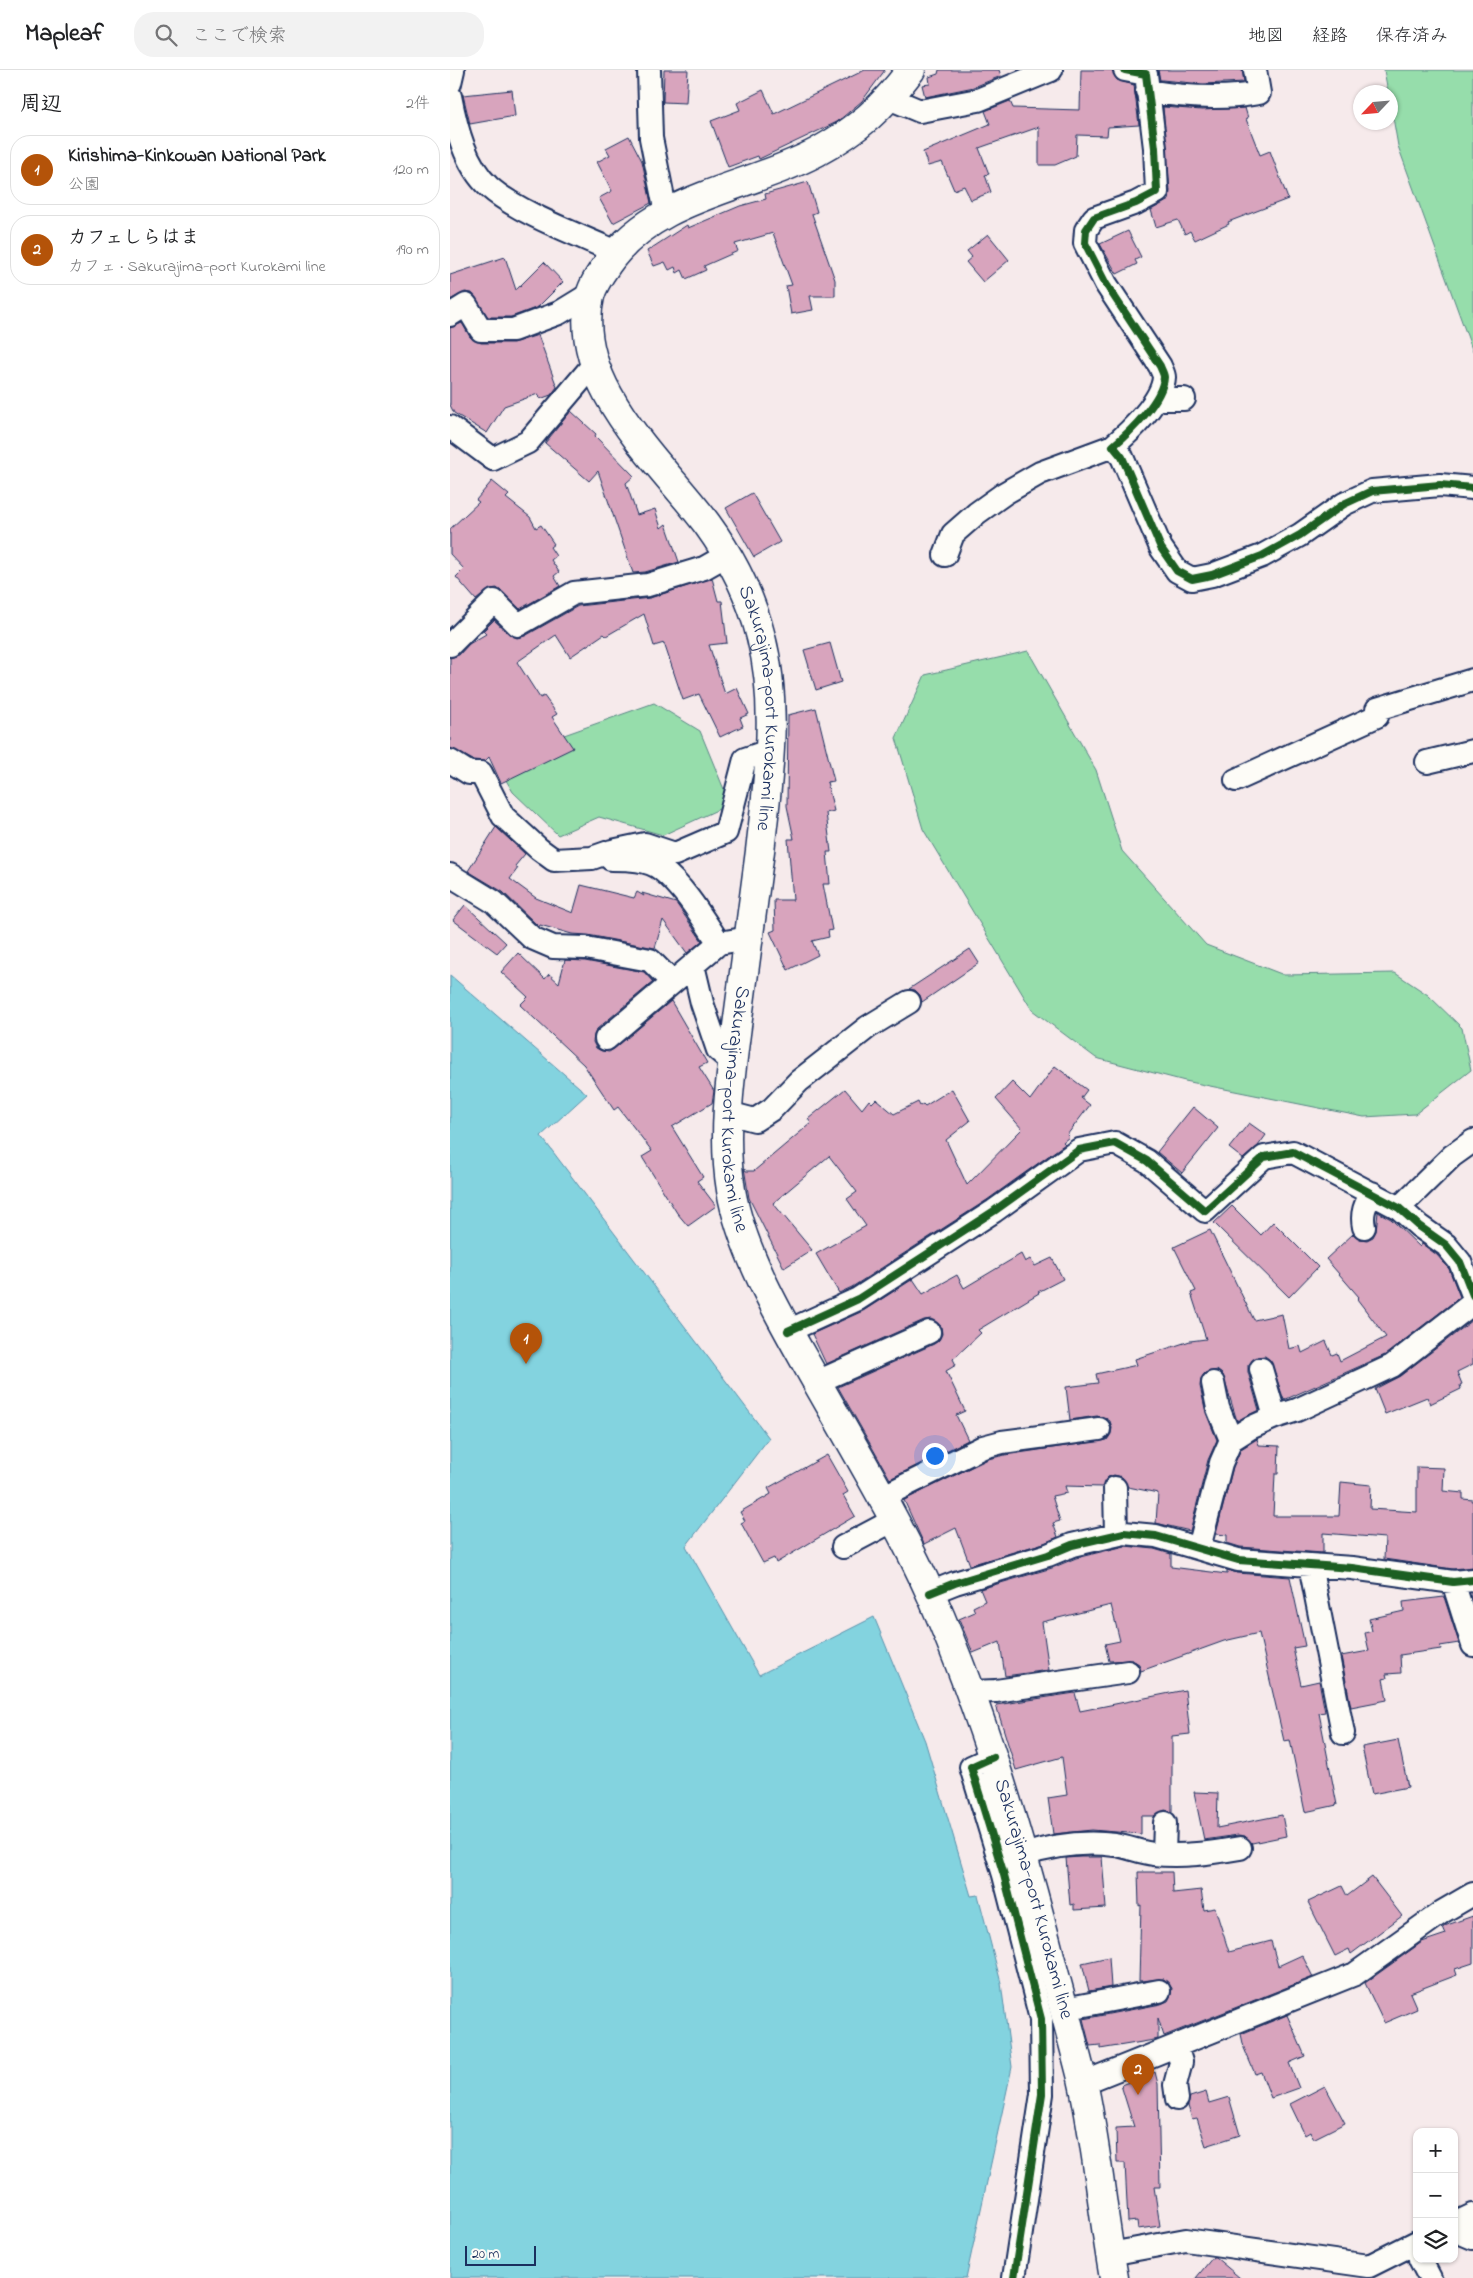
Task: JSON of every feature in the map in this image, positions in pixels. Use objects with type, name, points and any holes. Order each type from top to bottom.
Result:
[{"type":"main road","name":"Sakurajima-port Kurokami line","points":[[911,70],[889,98],[860,126],[812,155],[666,213],[641,228],[616,252],[601,271],[590,294],[587,334],[594,364],[608,395],[628,426],[704,521],[728,556],[745,591],[760,633],[769,675],[769,751],[766,797],[732,1062],[728,1114],[728,1159],[732,1194],[760,1274],[788,1331],[888,1509],[930,1593],[971,1692],[1024,1855],[1083,2083],[1112,2266]]},
{"type":"street","points":[[450,83],[453,70]]},
{"type":"street","points":[[649,70],[651,138],[666,213]]},
{"type":"street","points":[[889,98],[920,111],[978,100],[1051,70]]},
{"type":"street","points":[[945,555],[953,534],[977,513],[1005,493],[1040,473],[1113,446],[1125,436],[1157,399],[1164,377],[1160,366],[1106,284],[1085,243],[1086,230],[1094,218],[1157,192],[1155,148],[1146,91],[1146,74],[1125,70]]},
{"type":"street","points":[[1146,91],[1186,97],[1242,96],[1259,93],[1255,70]]},
{"type":"street","points":[[450,96],[452,124],[469,159],[488,186],[514,204],[616,252]]},
{"type":"street","points":[[450,315],[466,304],[481,330],[513,330],[559,313],[590,294]]},
{"type":"street","points":[[450,427],[493,459],[528,442],[594,364]]},
{"type":"street","points":[[1157,399],[1184,399]]},
{"type":"street","points":[[1113,446],[1122,457],[1161,548],[1177,571],[1192,579],[1212,575],[1262,556],[1300,535],[1344,504],[1372,491],[1440,485],[1473,488]]},
{"type":"street","points":[[450,645],[494,601],[518,625],[574,593],[648,585],[704,568],[728,556]]},
{"type":"street","points":[[1236,780],[1377,716],[1377,709],[1473,680]]},
{"type":"street","points":[[450,761],[469,773],[481,773],[503,816],[554,860],[645,844],[675,854],[726,832],[745,758],[769,751]]},
{"type":"street","points":[[1428,762],[1473,751]]},
{"type":"street","points":[[592,853],[643,862],[662,869],[680,889],[719,943]]},
{"type":"street","points":[[450,874],[494,902],[532,938],[553,947],[586,948],[650,960],[672,982]]},
{"type":"street","points":[[606,1039],[719,943],[749,938]]},
{"type":"street","points":[[693,965],[702,1003],[718,1050],[732,1062]]},
{"type":"street","points":[[728,1114],[755,1120],[772,1109],[799,1080],[868,1027],[909,1002]]},
{"type":"street","points":[[1399,1208],[1452,1156],[1473,1141]]},
{"type":"street","points":[[788,1331],[858,1299],[994,1211],[1079,1150],[1115,1143],[1147,1161],[1205,1211],[1264,1157],[1293,1152],[1399,1208],[1419,1226],[1446,1244],[1460,1262],[1473,1295]]},
{"type":"street","points":[[1364,1227],[1362,1217],[1364,1207],[1372,1193]]},
{"type":"street","points":[[1199,1548],[1221,1463],[1231,1440],[1275,1417],[1297,1410],[1392,1366],[1473,1303]]},
{"type":"street","points":[[817,1382],[929,1332]]},
{"type":"street","points":[[1261,1369],[1275,1417]]},
{"type":"street","points":[[1213,1383],[1218,1408],[1231,1440]]},
{"type":"street","points":[[844,1547],[888,1509],[983,1447],[1002,1442],[1099,1429]]},
{"type":"street","points":[[1114,1488],[1116,1536]]},
{"type":"street","points":[[930,1593],[1048,1556],[1072,1545],[1124,1533],[1156,1536],[1238,1560],[1352,1568],[1463,1581],[1473,1645]]},
{"type":"street","points":[[1310,1565],[1343,1732]]},
{"type":"street","points":[[971,1692],[996,1691],[1128,1672]]},
{"type":"street","points":[[992,1757],[971,1767],[1004,1875],[1041,2019],[1042,2094],[1014,2278]]},
{"type":"street","points":[[1164,1854],[1165,1823]]},
{"type":"street","points":[[1024,1855],[1049,1848],[1081,1843],[1115,1845],[1152,1854],[1199,1855],[1240,1848]]},
{"type":"street","points":[[1083,2083],[1355,1974],[1442,1912],[1473,1894]]},
{"type":"street","points":[[1064,2009],[1160,1991]]},
{"type":"street","points":[[1176,2046],[1181,2062],[1175,2085],[1177,2099]]},
{"type":"street","points":[[1458,2222],[1473,2215]]},
{"type":"street","points":[[1458,2232],[1473,2238]]},
{"type":"street","points":[[1112,2266],[1186,2240],[1369,2266],[1413,2251]]},
{"type":"street","points":[[1422,2263],[1430,2278]]},
{"type":"green space","points":[[1384,70],[1473,70],[1473,352],[1398,146],[1395,130],[1398,130],[1398,85],[1387,85]]},
{"type":"green space","points":[[1028,651],[1096,770],[1122,851],[1206,945],[1284,975],[1395,973],[1428,995],[1462,1028],[1471,1070],[1415,1114],[1364,1117],[1185,1081],[1096,1058],[1032,1010],[923,829],[896,738],[925,675]]},
{"type":"green space","points":[[654,703],[700,731],[730,804],[663,835],[599,817],[558,835],[513,792],[494,760]]},
{"type":"water","points":[[450,975],[587,1094],[541,1136],[769,1438],[686,1546],[759,1675],[874,1617],[925,1741],[971,1896],[978,1895],[1001,1983],[1012,2067],[966,2278],[450,2278]]},
{"type":"building","points":[[664,70],[688,70],[686,103],[663,102]]},
{"type":"building","points":[[865,70],[885,70],[862,101],[837,122],[759,159],[758,156],[728,167],[711,121],[740,110],[737,103],[763,90],[774,114]]},
{"type":"building","points":[[939,70],[999,70],[1001,76],[974,87],[925,97],[922,85],[930,84],[929,77],[938,74]]},
{"type":"building","points":[[1081,70],[1112,70],[1117,80],[1134,85],[1139,125],[1108,127],[1107,136],[1077,135],[1076,156],[1055,165],[1039,165],[1039,127],[979,148],[989,174],[985,175],[991,192],[971,200],[964,186],[954,190],[942,162],[928,166],[923,152],[990,124],[985,111],[1010,101],[1013,108],[1080,110]]},
{"type":"building","points":[[1158,70],[1242,70],[1244,82],[1203,84],[1160,80]]},
{"type":"building","points":[[512,90],[515,116],[470,124],[463,95]]},
{"type":"building","points":[[1163,107],[1202,110],[1245,108],[1248,118],[1246,119],[1260,155],[1270,151],[1288,199],[1228,222],[1229,224],[1195,240],[1190,231],[1185,234],[1178,220],[1156,227],[1151,210],[1169,200],[1170,191]]},
{"type":"building","points":[[629,136],[642,161],[651,203],[613,223],[599,198],[612,191],[597,162],[610,155],[606,148]]},
{"type":"building","points":[[808,182],[817,212],[812,214],[835,280],[835,296],[810,296],[813,310],[791,314],[786,286],[792,285],[773,233],[735,244],[738,251],[704,266],[706,270],[686,279],[682,270],[677,273],[675,267],[669,270],[665,262],[654,266],[647,251],[687,225],[688,228],[740,206],[766,199],[765,194]]},
{"type":"building","points":[[1128,231],[1141,257],[1135,260],[1137,264],[1117,274],[1100,244]]},
{"type":"building","points":[[988,234],[1009,260],[983,282],[966,262],[972,257],[967,251]]},
{"type":"building","points":[[505,257],[516,290],[544,262],[563,282],[538,307],[511,317],[488,317],[472,293],[465,292],[450,300],[450,275]]},
{"type":"building","points":[[462,323],[470,337],[481,343],[513,343],[538,335],[557,387],[551,395],[540,399],[538,394],[504,406],[487,433],[454,413],[450,405],[450,328]]},
{"type":"building","points":[[571,411],[596,434],[595,436],[634,476],[626,483],[637,515],[655,509],[661,528],[666,524],[679,562],[645,572],[633,573],[598,471],[589,481],[545,443]]},
{"type":"building","points":[[492,481],[509,495],[506,498],[530,517],[536,528],[541,525],[554,544],[550,547],[556,556],[551,560],[559,572],[554,576],[560,586],[520,609],[497,588],[490,589],[476,600],[456,577],[464,569],[450,554],[450,529],[479,502],[476,500]]},
{"type":"building","points":[[752,493],[780,542],[754,557],[726,508]]},
{"type":"building","points":[[712,578],[718,601],[722,601],[727,643],[709,645],[725,694],[737,688],[749,714],[740,718],[743,726],[720,737],[699,694],[683,700],[664,643],[654,646],[644,614],[606,636],[604,634],[570,657],[556,635],[517,662],[540,698],[544,696],[557,714],[552,717],[573,748],[501,783],[489,757],[485,761],[473,760],[450,748],[450,658],[459,655],[469,644],[486,634],[483,631],[494,620],[509,634],[517,638],[525,636],[578,606],[650,598]]},
{"type":"building","points":[[830,643],[841,682],[816,690],[804,650]]},
{"type":"building","points":[[816,708],[834,781],[827,782],[834,811],[826,813],[831,852],[827,852],[830,884],[823,884],[832,930],[828,931],[829,937],[812,941],[818,955],[788,970],[770,932],[775,930],[774,900],[793,900],[788,839],[794,839],[787,806],[788,715]]},
{"type":"building","points":[[496,827],[525,854],[515,866],[518,868],[510,879],[536,898],[573,913],[581,885],[634,898],[637,892],[644,896],[642,893],[676,903],[702,941],[687,953],[663,920],[655,948],[588,935],[572,934],[540,925],[539,927],[503,892],[468,871]]},
{"type":"building","points":[[465,905],[506,943],[497,953],[453,920]]},
{"type":"building","points":[[970,949],[979,963],[922,1002],[920,995],[915,990],[909,989]]},
{"type":"building","points":[[518,953],[545,979],[549,974],[559,983],[565,960],[585,961],[644,972],[653,982],[597,1029],[593,1042],[596,1048],[602,1051],[609,1052],[614,1049],[671,1001],[707,1063],[699,1067],[714,1091],[712,1103],[672,1127],[703,1177],[697,1181],[716,1206],[688,1226],[677,1213],[642,1157],[652,1151],[618,1107],[614,1110],[584,1065],[520,1005],[528,997],[501,972]]},
{"type":"building","points":[[1055,1066],[1087,1090],[1081,1098],[1090,1105],[1067,1135],[1069,1137],[1063,1142],[1065,1144],[987,1200],[852,1287],[839,1293],[816,1254],[866,1226],[847,1199],[857,1192],[829,1156],[773,1203],[812,1250],[784,1268],[749,1198],[744,1168],[746,1171],[754,1171],[811,1123],[808,1119],[845,1089],[862,1109],[869,1100],[872,1103],[876,1099],[894,1114],[918,1102],[920,1106],[923,1104],[925,1106],[952,1089],[970,1121],[946,1140],[967,1185],[1022,1129],[996,1099],[1012,1082],[1030,1100]]},
{"type":"building","points":[[1193,1107],[1218,1128],[1182,1173],[1157,1152]]},
{"type":"building","points":[[1249,1123],[1266,1135],[1258,1146],[1243,1159],[1229,1148]]},
{"type":"building","points":[[1232,1206],[1261,1235],[1273,1222],[1318,1267],[1289,1297],[1214,1223]]},
{"type":"building","points":[[1378,1212],[1391,1219],[1420,1247],[1422,1244],[1437,1255],[1449,1269],[1460,1297],[1385,1355],[1284,1400],[1270,1360],[1265,1356],[1257,1357],[1248,1365],[1248,1372],[1259,1410],[1237,1421],[1223,1375],[1217,1370],[1205,1373],[1201,1378],[1200,1386],[1206,1413],[1217,1440],[1208,1460],[1190,1531],[1156,1523],[1158,1493],[1128,1487],[1122,1477],[1114,1475],[1108,1477],[1102,1487],[1065,1486],[1067,1493],[1052,1496],[1060,1521],[1053,1523],[1058,1537],[1044,1543],[970,1565],[956,1528],[924,1544],[904,1500],[988,1459],[1107,1440],[1112,1428],[1110,1421],[1104,1417],[1097,1416],[1070,1420],[1066,1387],[1098,1383],[1096,1374],[1137,1365],[1135,1359],[1190,1341],[1206,1339],[1191,1293],[1196,1291],[1174,1247],[1210,1230],[1254,1320],[1282,1314],[1289,1349],[1300,1346],[1302,1353],[1326,1341],[1332,1355],[1337,1353],[1340,1361],[1386,1337],[1357,1299],[1359,1297],[1326,1259],[1353,1234],[1360,1239],[1367,1240],[1373,1237],[1376,1231]]},
{"type":"building","points":[[1021,1254],[1025,1262],[1030,1259],[1035,1266],[1052,1258],[1063,1279],[1038,1292],[978,1330],[981,1333],[953,1359],[956,1365],[946,1371],[965,1411],[956,1415],[968,1440],[890,1479],[838,1387],[934,1344],[942,1334],[941,1326],[931,1319],[924,1320],[826,1364],[812,1334],[863,1311],[913,1279],[923,1294],[957,1275],[964,1288]]},
{"type":"building","points":[[1473,1320],[1473,1364],[1457,1372],[1462,1384],[1460,1385],[1461,1389],[1430,1404],[1427,1397],[1385,1414],[1375,1389],[1400,1376]]},
{"type":"building","points":[[1257,1439],[1259,1445],[1279,1446],[1278,1474],[1275,1474],[1273,1516],[1339,1516],[1341,1482],[1371,1485],[1370,1509],[1417,1512],[1417,1467],[1444,1468],[1443,1491],[1463,1493],[1463,1499],[1473,1500],[1473,1567],[1453,1569],[1384,1559],[1385,1538],[1323,1533],[1323,1553],[1240,1547],[1227,1543],[1227,1535],[1216,1534],[1233,1467],[1241,1449]]},
{"type":"building","points":[[827,1455],[848,1492],[843,1495],[855,1516],[776,1563],[774,1558],[763,1563],[741,1523],[745,1521],[740,1512],[771,1494],[768,1488]]},
{"type":"building","points":[[1125,1546],[1154,1549],[1171,1554],[1171,1567],[1227,1574],[1227,1570],[1237,1573],[1290,1577],[1305,1646],[1293,1648],[1301,1685],[1319,1681],[1325,1712],[1319,1713],[1337,1805],[1305,1812],[1290,1740],[1284,1741],[1259,1633],[1224,1641],[1141,1671],[1139,1664],[1132,1660],[1109,1661],[1105,1644],[1120,1641],[1111,1605],[1042,1622],[1049,1670],[1005,1676],[1000,1642],[973,1653],[959,1619],[975,1612],[973,1607],[985,1601],[980,1589],[1052,1568],[1076,1558]]},
{"type":"building","points":[[1444,1597],[1459,1643],[1440,1646],[1441,1649],[1400,1655],[1401,1673],[1386,1674],[1387,1678],[1383,1679],[1387,1700],[1351,1707],[1341,1656],[1369,1651],[1365,1633],[1372,1631],[1369,1619],[1404,1611],[1403,1602]]},
{"type":"building","points":[[1185,1690],[1190,1734],[1172,1736],[1172,1812],[1165,1810],[1154,1816],[1141,1816],[1141,1834],[1092,1830],[1053,1834],[1048,1798],[1067,1795],[1062,1757],[1016,1770],[996,1705],[1075,1693],[1080,1711]]},
{"type":"building","points":[[1398,1740],[1408,1787],[1372,1794],[1362,1747]]},
{"type":"building","points":[[1194,1792],[1218,1793],[1217,1828],[1282,1815],[1286,1836],[1252,1843],[1245,1836],[1238,1835],[1204,1840]]},
{"type":"building","points":[[1102,1857],[1106,1908],[1074,1910],[1074,1904],[1070,1905],[1066,1858]]},
{"type":"building","points":[[1138,1872],[1172,1872],[1173,1893],[1201,1890],[1204,1910],[1215,1908],[1229,1952],[1271,1941],[1278,1966],[1302,1955],[1313,1977],[1164,2036],[1158,2018],[1158,2039],[1100,2049],[1100,2045],[1090,2046],[1083,2019],[1161,2004],[1168,2001],[1171,1995],[1172,1988],[1164,1979],[1139,1981],[1141,1905],[1139,1906]]},
{"type":"building","points":[[1372,1877],[1402,1916],[1351,1954],[1349,1949],[1335,1956],[1308,1902],[1342,1886],[1347,1896]]},
{"type":"building","points":[[1473,1916],[1473,1963],[1455,1969],[1457,1975],[1410,1993],[1417,2009],[1384,2023],[1365,1983],[1422,1942],[1446,1934],[1443,1927]]},
{"type":"building","points":[[1109,1957],[1111,1987],[1089,1991],[1082,1963]]},
{"type":"building","points":[[1287,2015],[1305,2056],[1289,2063],[1299,2088],[1271,2098],[1261,2072],[1255,2074],[1244,2048],[1241,2034]]},
{"type":"building","points":[[1155,2072],[1158,2084],[1160,2187],[1154,2187],[1160,2226],[1138,2229],[1137,2221],[1128,2222],[1125,2163],[1117,2163],[1116,2128],[1134,2127],[1121,2085]]},
{"type":"building","points":[[1325,2086],[1345,2123],[1313,2139],[1310,2132],[1305,2135],[1290,2104]]},
{"type":"building","points":[[1206,2092],[1209,2103],[1229,2097],[1240,2135],[1206,2146],[1197,2118],[1192,2119],[1188,2106],[1190,2097]]},
{"type":"building","points":[[1215,2257],[1240,2278],[1196,2278]]},
{"type":"cycle path","points":[[1125,70],[1146,74],[1155,148],[1157,192],[1136,203],[1094,218],[1086,230],[1085,243],[1106,284],[1164,374],[1162,386],[1152,405],[1128,433],[1113,446],[1122,457],[1161,548],[1177,571],[1192,579],[1212,575],[1262,556],[1300,535],[1344,504],[1372,491],[1440,485],[1473,488]]},
{"type":"cycle path","points":[[788,1331],[858,1299],[994,1211],[1079,1150],[1115,1143],[1147,1161],[1205,1211],[1264,1157],[1293,1152],[1399,1208],[1419,1226],[1446,1245],[1460,1262],[1473,1295]]},
{"type":"cycle path","points":[[930,1593],[955,1583],[1048,1555],[1072,1545],[1124,1533],[1156,1536],[1238,1560],[1352,1568],[1453,1582],[1473,1580]]},
{"type":"cycle path","points":[[993,1757],[971,1767],[1004,1875],[1041,2019],[1042,2094],[1014,2278]]},
{"type":"place","name":"Kirishima-Kinkowan National Park","points":[[526,1364]]},
{"type":"place","name":"カフェしらはま","points":[[1138,2095]]}]
